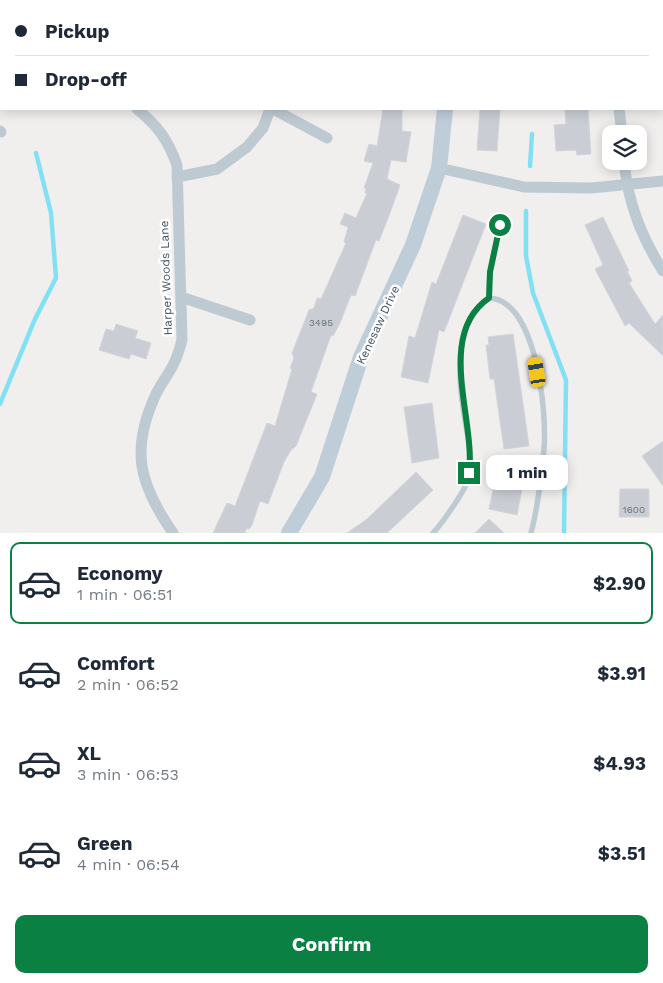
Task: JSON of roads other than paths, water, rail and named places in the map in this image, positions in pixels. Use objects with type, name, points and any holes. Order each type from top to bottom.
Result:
[{"type":"street","name":"Harper Woods Lane","points":[[138,110],[152,121],[169,142],[177,165],[182,340],[175,362],[156,393],[141,431],[141,473],[154,505],[172,533]]},
{"type":"street","points":[[177,177],[218,169],[247,147],[262,128],[271,110]]},
{"type":"street","points":[[274,110],[327,138]]},
{"type":"street","name":"Kenesaw Drive","points":[[288,533],[322,477],[361,357],[413,246],[439,168],[444,110]]},
{"type":"street","points":[[619,110],[621,125]]},
{"type":"street","points":[[439,168],[524,187],[582,188],[663,181]]},
{"type":"street","points":[[625,170],[626,184],[638,225],[663,271]]},
{"type":"street","points":[[181,296],[250,320]]},
{"type":"lane","points":[[489,298],[490,272],[500,225]]},
{"type":"lane","points":[[433,533],[467,483],[470,463],[461,365],[463,338],[468,320],[478,305],[489,298],[500,298],[512,307],[523,323],[534,353],[543,418],[544,449],[531,533]]},
{"type":"waterway","points":[[530,166],[532,134]]},
{"type":"waterway","points":[[0,404],[35,319],[56,278],[51,213],[36,153]]},
{"type":"waterway","points":[[526,211],[526,256],[533,293],[566,380],[564,533]]}]
